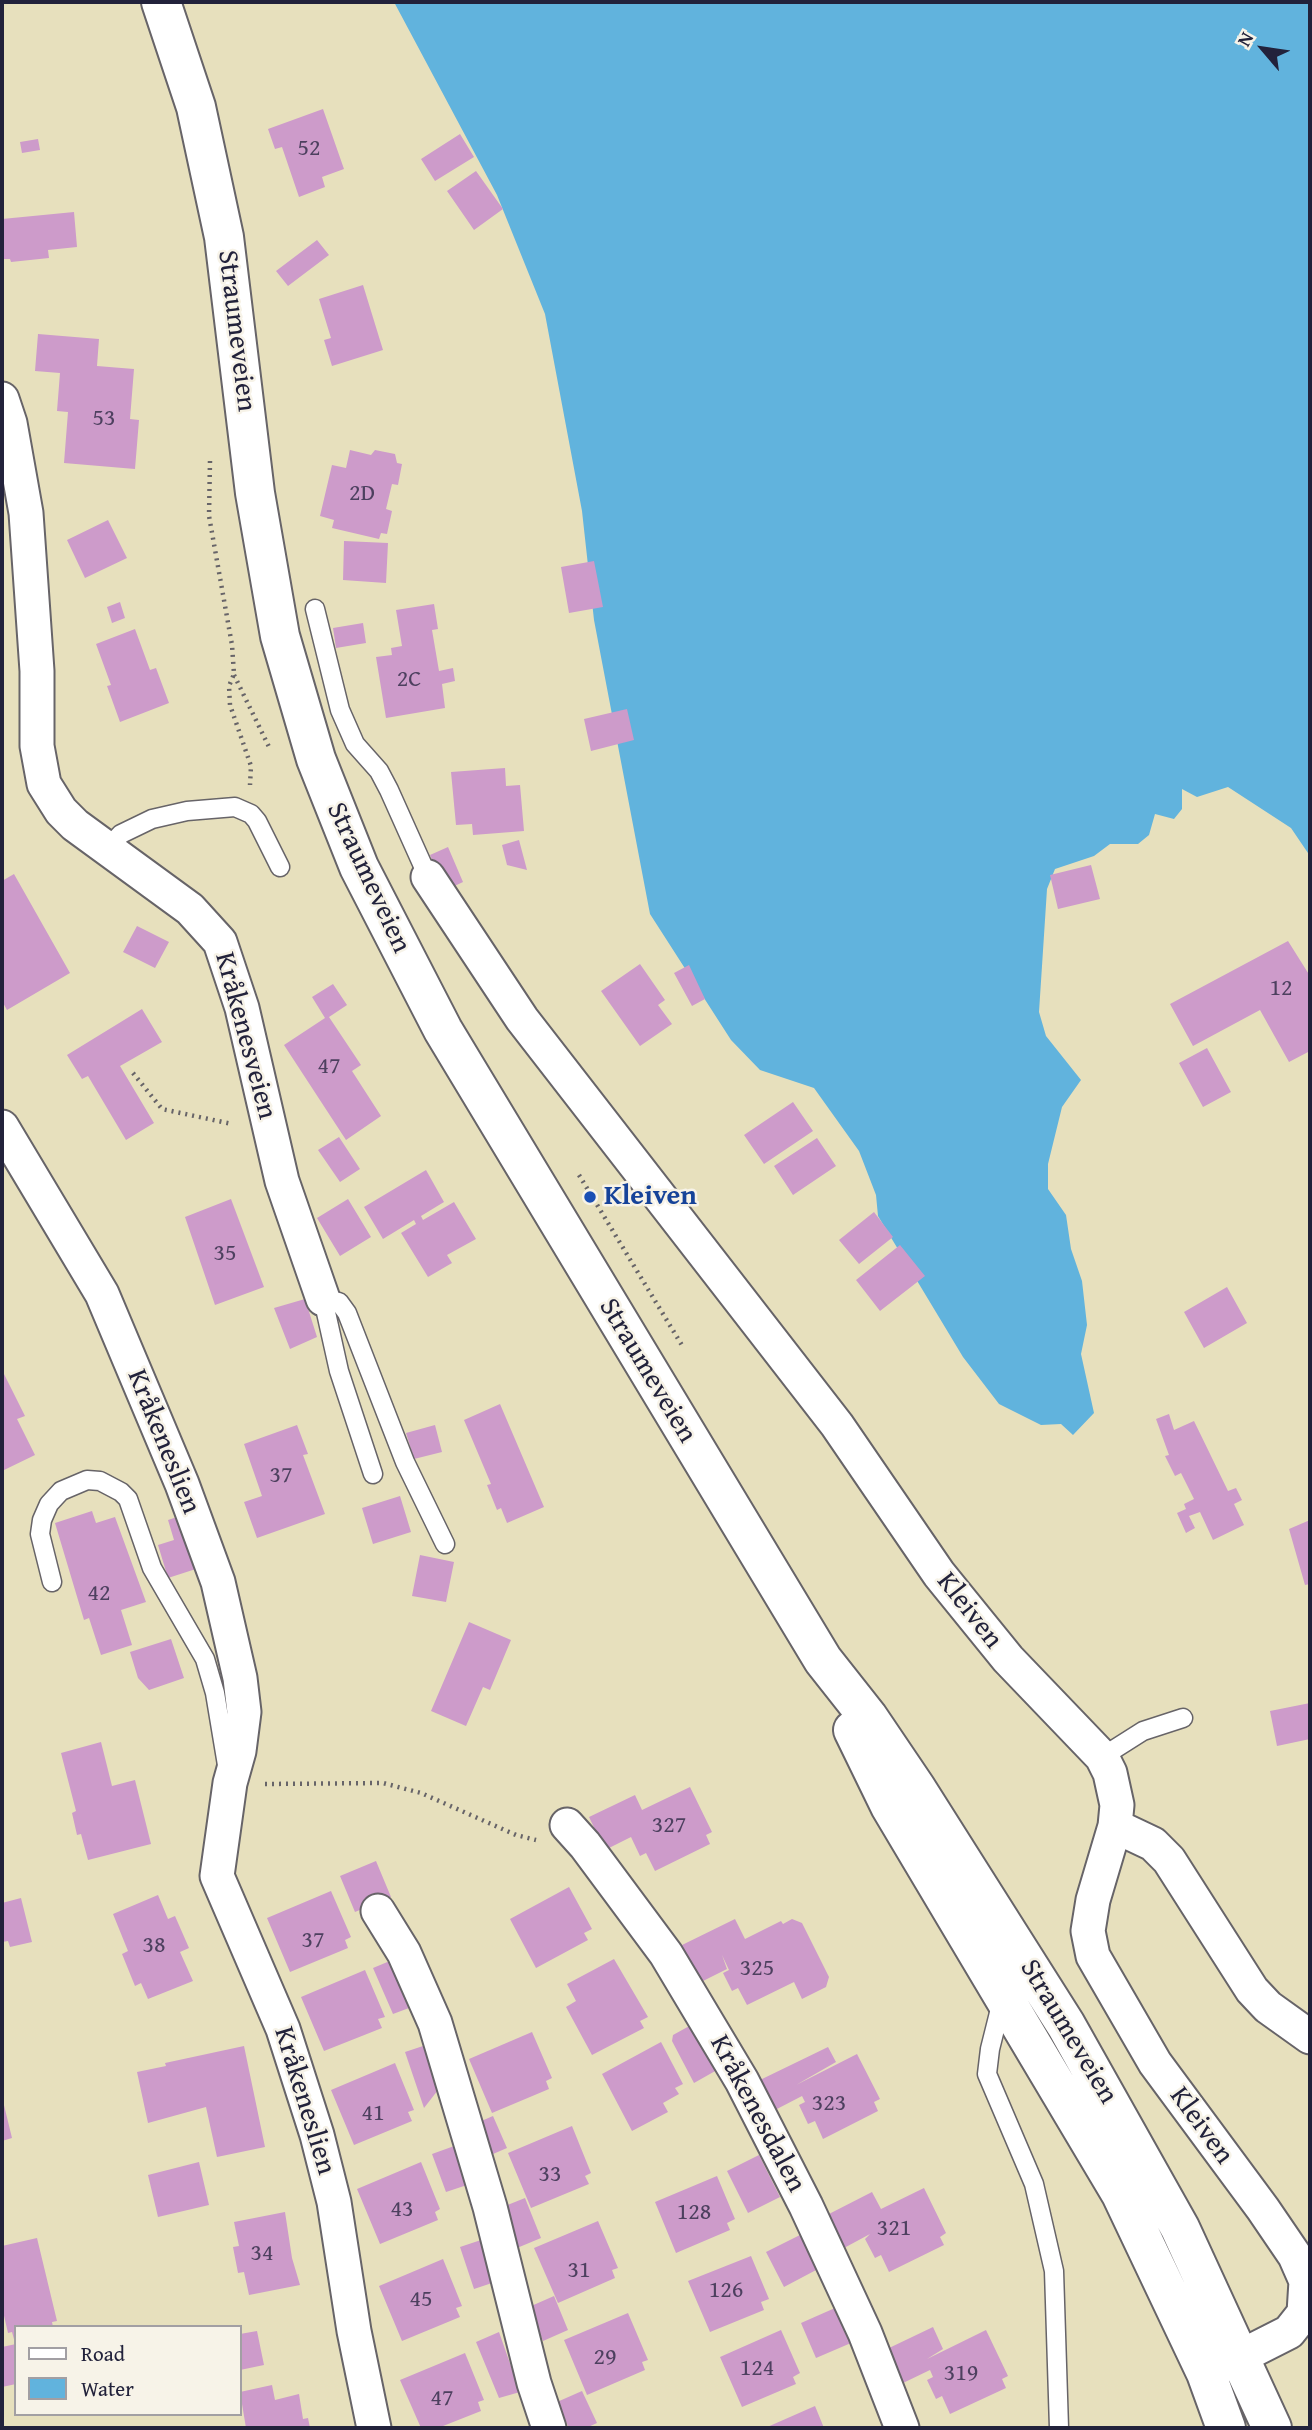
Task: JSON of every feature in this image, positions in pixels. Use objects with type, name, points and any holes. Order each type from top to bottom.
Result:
[{"type":"main road","name":"Straumeveien","points":[[161,2],[196,107],[224,237],[255,493],[280,636],[295,696],[335,812],[359,867],[443,1030],[823,1660],[890,1806],[1121,2194],[1206,2373],[1226,2428]]},
{"type":"main road","name":"Straumeveien","points":[[823,1660],[868,1717],[916,1788],[1066,2025],[1180,2228],[1272,2428]]},
{"type":"street","name":"Kråkenesveien","points":[[2,399],[16,448],[26,513],[40,772],[61,811],[107,849],[190,909],[220,942],[242,1008],[282,1181],[323,1299]]},
{"type":"street","name":"Kleiven","points":[[428,877],[522,1019],[837,1425],[954,1594],[1008,1660],[1102,1757],[1116,1788],[1115,1826],[1093,1900],[1088,1931],[1093,1956],[1155,2063],[1263,2209],[1295,2256],[1306,2281],[1304,2313],[1289,2332],[1206,2373]]},
{"type":"street","name":"Kråkeneslien","points":[[2,1127],[102,1294],[182,1485],[218,1582],[240,1678],[244,1712],[239,1751],[230,1783],[217,1876],[283,2029],[317,2135],[334,2202],[354,2331],[374,2428]]},
{"type":"street","points":[[1115,1826],[1153,1844],[1169,1860],[1252,1990],[1291,2025],[1310,2037]]},
{"type":"street","name":"Kråkenesdalen","points":[[576,1835],[666,1954],[742,2081],[859,2320],[902,2428]]},
{"type":"street","points":[[378,1911],[404,1953],[435,2023],[490,2207],[534,2383],[549,2428]]},
{"type":"lane","points":[[315,609],[340,710],[355,744],[379,771],[428,877]]},
{"type":"lane","points":[[107,849],[121,834],[152,818],[223,806],[243,810],[257,821],[280,867]]},
{"type":"lane","points":[[373,1474],[338,1371],[323,1299],[339,1302],[346,1312],[405,1462],[445,1544]]},
{"type":"lane","name":"Kråkeneslien","points":[[52,1582],[40,1534],[41,1520],[49,1504],[61,1491],[87,1480],[111,1485],[128,1499],[152,1568],[205,1659],[215,1693],[230,1783]]},
{"type":"lane","points":[[1102,1757],[1143,1731],[1183,1718]]},
{"type":"lane","points":[[1003,1997],[990,2049],[987,2074],[1034,2184],[1054,2271],[1059,2428]]},
{"type":"path","points":[[210,456],[209,516],[232,645],[234,674],[229,686],[230,705],[251,766],[251,780],[243,810]]},
{"type":"path","points":[[133,1073],[154,1103],[172,1113],[211,1119],[258,1131],[271,1130]]},
{"type":"path","points":[[230,1783],[344,1786],[383,1783],[443,1802],[516,1835],[576,1835]]},
{"type":"water","points":[[394,2],[1310,2],[1310,856],[1291,828],[1228,787],[1197,797],[1182,789],[1182,809],[1174,819],[1155,814],[1149,835],[1138,844],[1110,844],[1094,856],[1055,869],[1047,889],[1039,1012],[1046,1036],[1081,1080],[1062,1107],[1048,1164],[1048,1189],[1066,1215],[1071,1249],[1082,1281],[1087,1325],[1081,1354],[1094,1413],[1073,1435],[1061,1424],[1041,1425],[999,1404],[963,1357],[878,1216],[876,1195],[859,1151],[814,1088],[760,1070],[731,1040],[650,914],[594,620],[582,511],[545,314],[497,195]]},
{"type":"building","points":[[323,109],[344,169],[322,177],[325,187],[299,197],[282,147],[275,149],[268,129]]},
{"type":"building","points":[[460,134],[474,157],[435,181],[421,159]]},
{"type":"building","points":[[38,139],[40,150],[22,153],[20,142]]},
{"type":"building","points":[[476,171],[503,209],[474,230],[447,191]]},
{"type":"building","points":[[74,212],[77,247],[48,250],[49,258],[11,262],[10,259],[2,259],[2,219]]},
{"type":"building","points":[[317,240],[329,255],[288,286],[276,271]]},
{"type":"building","points":[[363,285],[383,350],[332,366],[324,340],[331,338],[319,299]]},
{"type":"building","points":[[38,334],[99,339],[97,366],[134,369],[130,419],[139,420],[135,469],[64,463],[68,412],[57,411],[60,373],[35,371]]},
{"type":"building","points":[[350,450],[371,455],[375,450],[395,454],[397,463],[402,464],[398,485],[392,484],[386,509],[392,511],[387,534],[381,533],[379,539],[332,528],[334,520],[320,516],[332,465],[346,468]]},
{"type":"building","points":[[108,520],[127,558],[85,578],[67,540]]},
{"type":"building","points":[[344,541],[388,543],[386,583],[343,580]]},
{"type":"building","points":[[594,561],[603,607],[569,613],[561,567]]},
{"type":"building","points":[[120,602],[125,618],[112,623],[107,607]]},
{"type":"building","points":[[434,604],[438,629],[432,630],[439,671],[453,668],[455,681],[442,684],[445,708],[386,718],[376,657],[392,655],[391,648],[402,646],[396,610]]},
{"type":"building","points":[[363,623],[366,643],[336,648],[333,628]]},
{"type":"building","points":[[135,629],[150,670],[156,668],[169,703],[120,722],[107,686],[111,685],[96,644]]},
{"type":"building","points":[[627,709],[634,740],[591,751],[584,719]]},
{"type":"building","points":[[505,768],[506,786],[520,785],[524,831],[473,835],[472,824],[456,825],[451,772]]},
{"type":"building","points":[[519,840],[527,870],[507,865],[502,845]]},
{"type":"building","points":[[448,847],[463,882],[446,890],[430,855]]},
{"type":"building","points":[[1091,865],[1100,899],[1058,909],[1050,875]]},
{"type":"building","points":[[14,874],[70,973],[7,1010],[2,1001],[2,881]]},
{"type":"building","points":[[137,926],[169,942],[155,968],[123,952]]},
{"type":"building","points":[[1288,941],[1310,976],[1310,1051],[1289,1062],[1260,1010],[1193,1046],[1170,1004]]},
{"type":"building","points":[[640,964],[665,1000],[658,1005],[672,1024],[640,1046],[601,991]]},
{"type":"building","points":[[689,965],[705,999],[692,1006],[674,973]]},
{"type":"building","points":[[333,984],[347,1005],[329,1017],[361,1065],[352,1071],[381,1116],[346,1140],[284,1045],[325,1018],[312,997]]},
{"type":"building","points":[[142,1009],[162,1042],[120,1066],[154,1123],[126,1140],[88,1076],[82,1079],[67,1055]]},
{"type":"building","points":[[1207,1048],[1231,1092],[1203,1107],[1179,1063]]},
{"type":"building","points":[[793,1102],[813,1131],[764,1164],[744,1135]]},
{"type":"building","points":[[339,1137],[360,1169],[340,1182],[318,1150]]},
{"type":"building","points":[[817,1138],[836,1166],[793,1195],[774,1166]]},
{"type":"building","points":[[426,1170],[444,1202],[421,1216],[423,1220],[454,1202],[476,1239],[447,1255],[452,1263],[428,1277],[401,1233],[416,1224],[414,1220],[383,1239],[364,1207]]},
{"type":"building","points":[[231,1199],[264,1287],[215,1305],[185,1217]]},
{"type":"building","points":[[348,1199],[371,1237],[340,1256],[317,1218]]},
{"type":"building","points":[[874,1212],[893,1237],[859,1264],[839,1240]]},
{"type":"building","points":[[900,1245],[925,1276],[880,1311],[856,1280]]},
{"type":"building","points":[[1227,1287],[1247,1323],[1204,1348],[1184,1312]]},
{"type":"building","points":[[305,1299],[317,1337],[290,1349],[274,1308]]},
{"type":"building","points":[[2,1370],[25,1416],[17,1419],[35,1455],[2,1471]]},
{"type":"building","points":[[500,1404],[544,1507],[507,1523],[501,1508],[497,1510],[487,1485],[491,1484],[464,1420]]},
{"type":"building","points":[[1169,1414],[1174,1430],[1194,1421],[1228,1491],[1236,1488],[1242,1500],[1234,1504],[1244,1525],[1213,1540],[1200,1512],[1189,1516],[1195,1528],[1186,1533],[1177,1513],[1186,1509],[1184,1504],[1194,1499],[1181,1473],[1175,1476],[1165,1456],[1169,1455],[1156,1419]]},
{"type":"building","points":[[297,1425],[308,1454],[303,1455],[325,1514],[257,1538],[244,1502],[262,1496],[244,1444]]},
{"type":"building","points":[[435,1425],[442,1452],[414,1459],[406,1433]]},
{"type":"building","points":[[400,1496],[411,1532],[373,1544],[362,1508]]},
{"type":"building","points":[[92,1511],[96,1523],[115,1517],[146,1602],[121,1610],[132,1645],[101,1655],[89,1618],[84,1620],[55,1523]]},
{"type":"building","points":[[183,1515],[202,1567],[168,1578],[158,1545],[174,1540],[168,1520]]},
{"type":"building","points":[[1310,1520],[1310,1584],[1305,1585],[1289,1529]]},
{"type":"building","points":[[420,1555],[454,1562],[446,1602],[412,1596]]},
{"type":"building","points":[[469,1622],[511,1640],[490,1690],[483,1687],[466,1726],[431,1711]]},
{"type":"building","points":[[171,1639],[184,1678],[149,1690],[138,1678],[130,1652]]},
{"type":"building","points":[[1310,1703],[1310,1739],[1277,1746],[1270,1711]]},
{"type":"building","points":[[101,1742],[112,1786],[135,1780],[151,1844],[88,1860],[81,1834],[77,1835],[72,1813],[76,1811],[61,1753]]},
{"type":"building","points":[[690,1787],[712,1832],[706,1835],[710,1844],[655,1871],[646,1853],[640,1856],[631,1837],[605,1850],[589,1817],[635,1795],[642,1810]]},
{"type":"building","points":[[376,1861],[391,1897],[355,1912],[340,1876]]},
{"type":"building","points":[[569,1887],[592,1929],[584,1933],[588,1940],[536,1968],[510,1919]]},
{"type":"building","points":[[331,1891],[351,1937],[345,1940],[348,1948],[290,1972],[267,1918]]},
{"type":"building","points":[[158,1895],[168,1919],[175,1916],[189,1948],[180,1952],[193,1981],[148,1999],[141,1983],[135,1986],[122,1954],[128,1951],[113,1914]]},
{"type":"building","points":[[21,1898],[32,1942],[10,1947],[8,1941],[2,1942],[2,1903]]},
{"type":"building","points":[[735,1919],[745,1939],[781,1921],[783,1924],[792,1919],[802,1923],[829,1977],[826,1987],[802,1999],[794,1982],[747,2005],[738,1988],[732,1991],[723,1973],[729,1970],[722,1955],[727,1969],[699,1983],[680,1946]]},
{"type":"building","points":[[397,1958],[417,2005],[393,2014],[373,1968]]},
{"type":"building","points":[[614,1959],[648,2017],[640,2021],[644,2028],[592,2055],[566,2007],[576,2001],[567,1984]]},
{"type":"building","points":[[365,1970],[385,2017],[378,2019],[382,2028],[324,2051],[301,1997]]},
{"type":"building","points":[[693,2024],[717,2070],[694,2083],[672,2041],[673,2035]]},
{"type":"building","points":[[532,2032],[552,2078],[546,2081],[549,2089],[492,2113],[469,2059]]},
{"type":"building","points":[[661,2042],[683,2084],[675,2088],[679,2094],[663,2103],[668,2112],[632,2131],[602,2074]]},
{"type":"building","points":[[244,2046],[265,2147],[217,2157],[206,2107],[148,2123],[137,2072],[166,2066],[165,2063]]},
{"type":"building","points":[[423,2046],[438,2090],[424,2108],[405,2052]]},
{"type":"building","points":[[828,2047],[836,2062],[796,2085],[857,2054],[880,2099],[874,2102],[878,2111],[823,2139],[815,2121],[808,2124],[799,2105],[805,2102],[802,2096],[775,2110],[760,2080]]},
{"type":"building","points":[[395,2063],[414,2110],[408,2112],[412,2121],[354,2145],[331,2090]]},
{"type":"building","points":[[2,2102],[12,2138],[2,2141]]},
{"type":"building","points":[[493,2116],[507,2148],[486,2157],[472,2125]]},
{"type":"building","points":[[572,2126],[591,2173],[585,2176],[589,2184],[531,2208],[508,2153]]},
{"type":"building","points":[[457,2145],[470,2184],[446,2192],[432,2154]]},
{"type":"building","points":[[759,2155],[780,2197],[748,2213],[727,2171]]},
{"type":"building","points":[[199,2162],[209,2205],[158,2217],[148,2175]]},
{"type":"building","points":[[421,2162],[440,2209],[435,2212],[438,2220],[380,2244],[357,2189]]},
{"type":"building","points":[[717,2176],[735,2219],[727,2223],[730,2230],[676,2253],[655,2202]]},
{"type":"building","points":[[924,2188],[946,2233],[940,2237],[944,2245],[889,2272],[881,2255],[875,2258],[865,2239],[870,2234],[844,2248],[827,2215],[872,2192],[881,2209]]},
{"type":"building","points":[[525,2198],[541,2238],[517,2248],[500,2208]]},
{"type":"building","points":[[285,2212],[292,2258],[300,2285],[249,2295],[244,2272],[238,2273],[233,2247],[239,2246],[234,2222]]},
{"type":"building","points":[[598,2221],[618,2268],[612,2270],[615,2278],[558,2303],[534,2248]]},
{"type":"building","points":[[800,2235],[818,2269],[784,2287],[766,2252]]},
{"type":"building","points":[[37,2238],[57,2321],[52,2322],[53,2325],[14,2325],[14,2339],[12,2332],[8,2333],[2,2307],[2,2246]]},
{"type":"building","points":[[484,2239],[498,2281],[474,2289],[460,2247]]},
{"type":"building","points":[[751,2256],[769,2299],[761,2302],[764,2310],[710,2332],[688,2281]]},
{"type":"building","points":[[443,2259],[462,2306],[456,2308],[460,2317],[402,2341],[379,2286]]},
{"type":"building","points":[[554,2296],[568,2330],[543,2341],[529,2307]]},
{"type":"building","points":[[835,2308],[851,2343],[816,2358],[801,2323]]},
{"type":"building","points":[[628,2313],[648,2360],[642,2362],[645,2370],[587,2395],[564,2340]]},
{"type":"building","points":[[933,2327],[943,2349],[927,2359],[986,2330],[1008,2376],[1002,2379],[1006,2388],[950,2414],[942,2396],[936,2399],[927,2380],[933,2377],[930,2370],[903,2383],[887,2349]]},
{"type":"building","points":[[781,2330],[800,2373],[793,2377],[796,2384],[742,2407],[720,2357]]},
{"type":"building","points":[[257,2331],[264,2365],[242,2370],[242,2334]]},
{"type":"building","points":[[499,2332],[520,2392],[499,2398],[476,2342]]},
{"type":"building","points":[[14,2344],[14,2384],[2,2387],[2,2347]]},
{"type":"building","points":[[465,2353],[484,2400],[478,2402],[481,2411],[438,2428],[421,2428],[400,2380]]},
{"type":"building","points":[[272,2385],[275,2400],[299,2394],[303,2419],[308,2418],[310,2428],[246,2428],[242,2392]]},
{"type":"building","points":[[582,2391],[597,2423],[586,2428],[569,2428],[557,2402]]},
{"type":"building","points":[[815,2406],[824,2428],[765,2428]]},
{"type":"place","name":"Kleiven","points":[[590,1197]]}]
